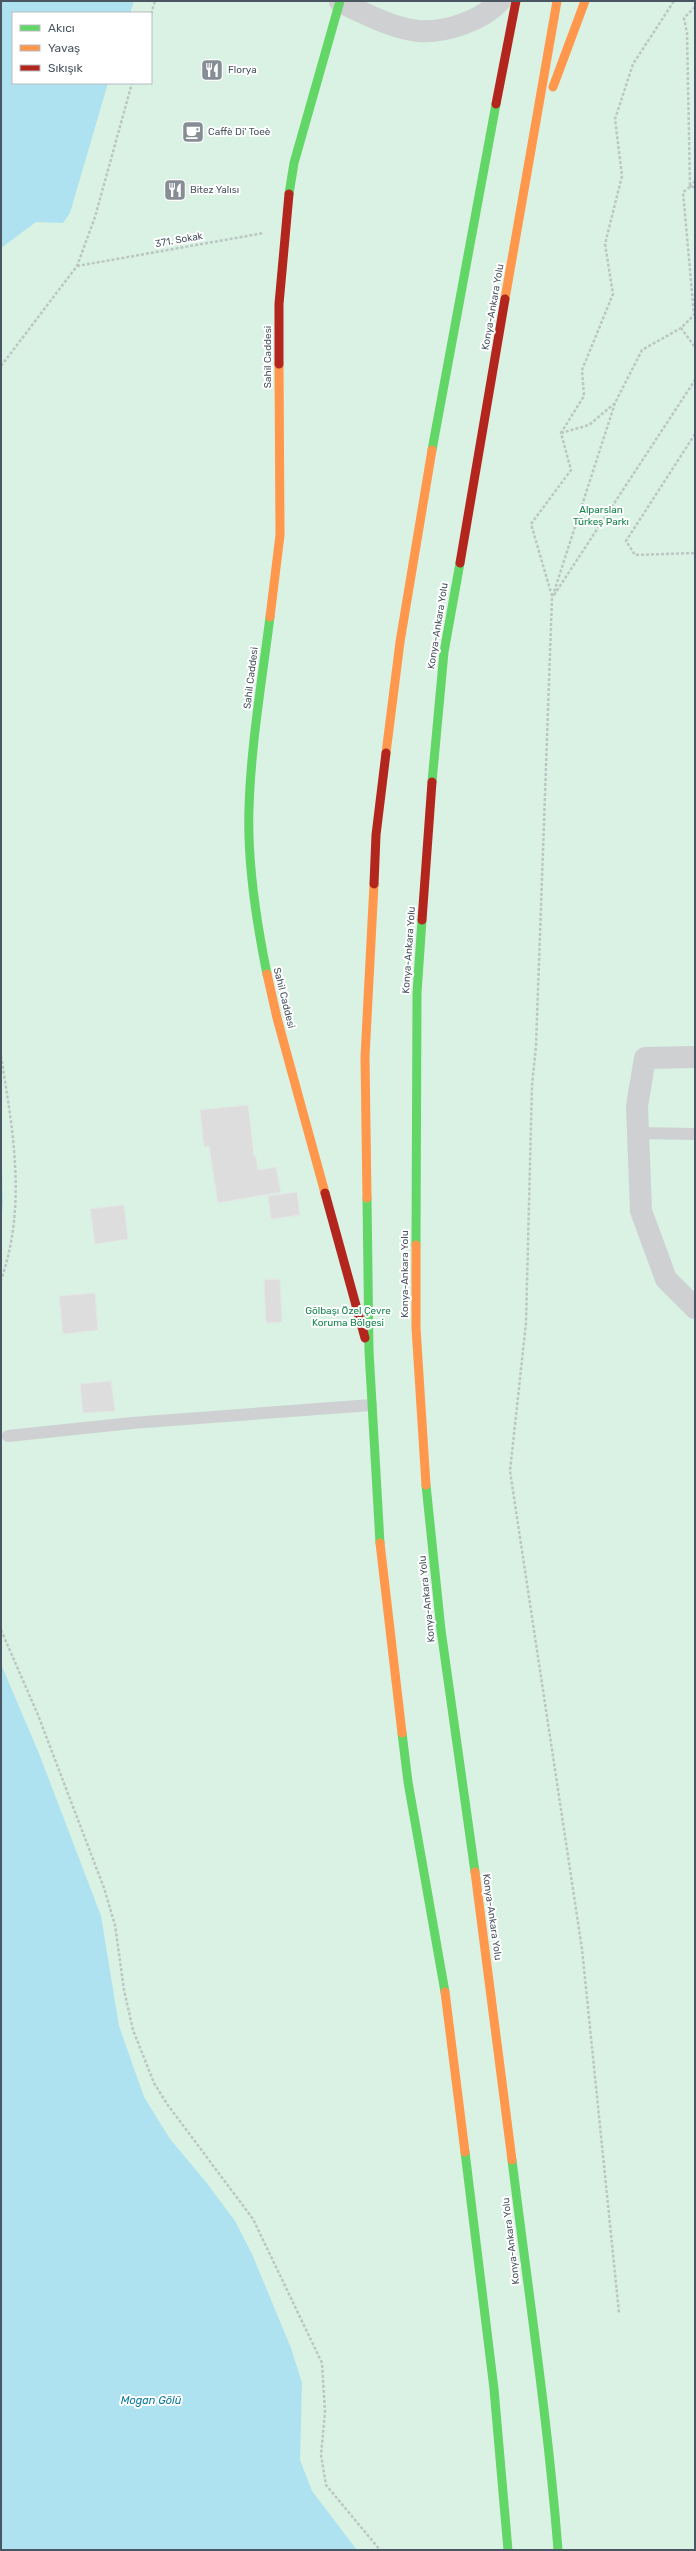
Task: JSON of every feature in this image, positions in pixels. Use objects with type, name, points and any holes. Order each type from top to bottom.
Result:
[{"type":"main road","points":[[508,2550],[494,2389],[444,1985],[408,1782],[385,1598],[376,1505],[369,1351],[365,1057],[376,835],[400,642],[442,391],[516,1]]},
{"type":"main road","name":"Konya-Ankara Yolu","points":[[557,1],[444,652],[429,813],[417,993],[416,1328],[428,1497],[441,1630],[495,2016],[540,2388],[550,2450],[558,2550]]},
{"type":"main road","points":[[533,136],[585,1]]},
{"type":"main road","name":"Sahil Caddesi","points":[[340,2],[294,163],[284,230],[278,331],[280,535],[253,758],[249,808],[250,848],[259,935],[277,1018],[369,1351]]},
{"type":"street","points":[[340,2],[381,21],[419,31],[463,26],[493,9],[500,1]]},
{"type":"street","points":[[695,1057],[645,1058],[637,1106],[641,1211],[666,1279],[695,1308]]},
{"type":"lane","points":[[638,1133],[695,1134]]},
{"type":"lane","points":[[8,1436],[132,1423],[371,1405]]},
{"type":"path","points":[[152,12],[155,1]]},
{"type":"path","points":[[552,598],[531,524],[571,470],[561,433],[584,396],[582,370],[613,294],[605,244],[622,176],[615,119],[633,64],[674,1]]},
{"type":"path","points":[[690,186],[687,33],[684,18],[695,7]]},
{"type":"path","points":[[1,366],[77,266],[95,217],[132,84]]},
{"type":"path","points":[[619,2313],[582,1949],[510,1471],[526,1323],[532,1085],[536,1046],[552,598],[615,403],[642,350],[681,328],[694,315],[683,192],[695,181]]},
{"type":"path","points":[[690,186],[695,187]]},
{"type":"path","name":"371. Sokak","points":[[77,266],[284,230]]},
{"type":"path","points":[[681,328],[695,347]]},
{"type":"path","points":[[552,598],[695,380]]},
{"type":"path","points":[[561,433],[589,425],[615,403]]},
{"type":"path","points":[[695,434],[626,541],[635,555],[695,553]]},
{"type":"path","points":[[1,1056],[16,1156],[16,1200],[10,1254],[1,1280]]},
{"type":"path","points":[[1,1630],[38,1715],[104,1888],[116,1925],[124,1990],[133,2030],[154,2083],[183,2127],[253,2219],[264,2240],[322,2363],[325,2412],[321,2455],[326,2485],[380,2550]]},
{"type":"green space","name":"Gölbaşı Özel Çevre Koruma Bölgesi","points":[[1,1],[695,1],[695,2550],[1,2550]]},
{"type":"water","points":[[1,1],[134,1],[130,12],[12,12],[12,84],[108,84],[70,213],[63,223],[36,222],[1,248]]},
{"type":"water","points":[[1,1138],[3,1201],[1,1227]]},
{"type":"water","name":"Mogan Gölü","points":[[1,1664],[40,1756],[101,1916],[119,2026],[144,2097],[170,2139],[206,2182],[235,2221],[252,2254],[291,2348],[302,2383],[300,2460],[312,2491],[357,2550],[1,2550]]},
{"type":"building","points":[[248,1105],[254,1156],[256,1156],[258,1170],[276,1167],[281,1192],[218,1203],[209,1146],[204,1147],[200,1110]]},
{"type":"building","points":[[297,1192],[300,1215],[271,1219],[268,1196]]},
{"type":"building","points":[[124,1205],[128,1239],[95,1244],[90,1209]]},
{"type":"building","points":[[280,1279],[282,1322],[266,1323],[264,1280]]},
{"type":"building","points":[[95,1293],[98,1330],[63,1334],[59,1296]]},
{"type":"building","points":[[111,1381],[115,1411],[83,1413],[80,1384]]},
{"type":"traffic: fast","points":[[289,194],[294,163],[340,1]]},
{"type":"traffic: fast","points":[[432,450],[496,104]]},
{"type":"traffic: fast","points":[[432,782],[444,652],[460,563]]},
{"type":"traffic: fast","points":[[267,974],[253,891],[249,850],[249,808],[257,712],[270,617]]},
{"type":"traffic: fast","points":[[416,1245],[417,993],[422,920]]},
{"type":"traffic: fast","points":[[367,1198],[369,1351],[380,1543]]},
{"type":"traffic: fast","points":[[426,1485],[441,1630],[475,1872]]},
{"type":"traffic: fast","points":[[402,1733],[408,1782],[445,1992]]},
{"type":"traffic: fast","points":[[465,2152],[494,2389],[508,2550]]},
{"type":"traffic: fast","points":[[512,2160],[549,2452],[558,2550]]},
{"type":"traffic: slow","points":[[505,299],[557,1]]},
{"type":"traffic: slow","points":[[553,87],[585,1]]},
{"type":"traffic: slow","points":[[270,617],[280,535],[279,364]]},
{"type":"traffic: slow","points":[[386,753],[400,642],[432,450]]},
{"type":"traffic: slow","points":[[367,1198],[365,1057],[374,884]]},
{"type":"traffic: slow","points":[[267,974],[277,1018],[325,1193]]},
{"type":"traffic: slow","points":[[416,1245],[416,1328],[426,1485]]},
{"type":"traffic: slow","points":[[380,1543],[402,1733]]},
{"type":"traffic: slow","points":[[475,1872],[512,2160]]},
{"type":"traffic: slow","points":[[445,1992],[465,2152]]},
{"type":"traffic: jam","points":[[496,104],[516,1]]},
{"type":"traffic: jam","points":[[279,364],[279,304],[289,194]]},
{"type":"traffic: jam","points":[[460,563],[505,299]]},
{"type":"traffic: jam","points":[[374,884],[376,835],[386,753]]},
{"type":"traffic: jam","points":[[422,920],[432,782]]},
{"type":"traffic: jam","points":[[325,1193],[365,1338]]},
{"type":"place","name":"Florya","points":[[212,70]]},
{"type":"place","name":"Caffè Di' Toeè","points":[[193,132]]},
{"type":"place","name":"Bitez Yalısı","points":[[175,190]]},
{"type":"park label","name":"Alparslan Türkeş Parkı","points":[[601,516]]}]
